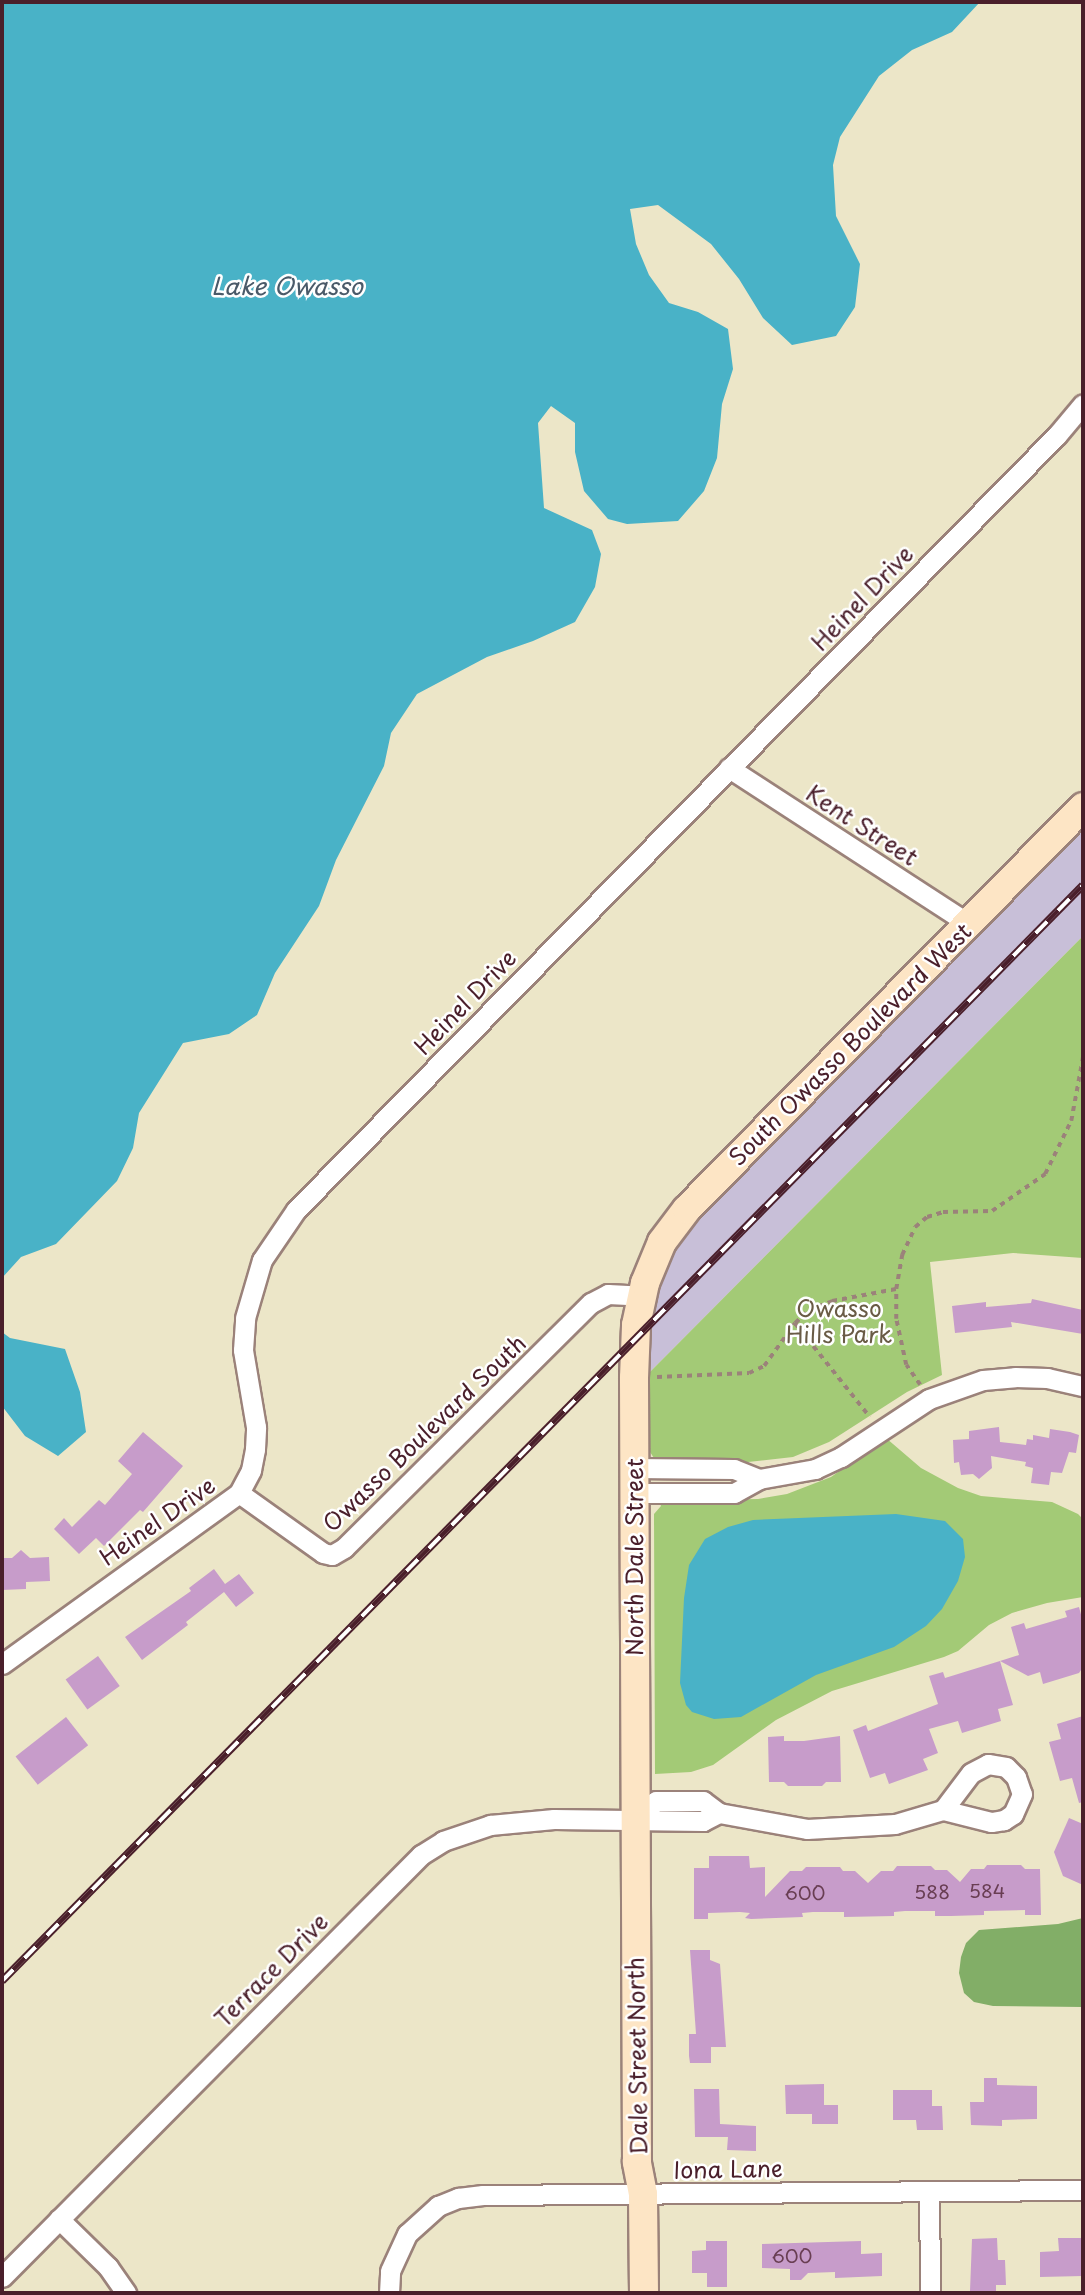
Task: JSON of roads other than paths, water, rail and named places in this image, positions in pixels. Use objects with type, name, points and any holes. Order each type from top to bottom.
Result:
[{"type":"street","name":"Heinel Drive","points":[[4,1659],[239,1493],[251,1470],[256,1449],[256,1427],[244,1360],[245,1318],[258,1270],[276,1235],[296,1210],[1057,435],[1083,404]]},
{"type":"street","name":"Kent Street","points":[[729,768],[969,924]]},
{"type":"street","name":"South Owasso Boulevard West","points":[[642,1296],[657,1252],[682,1214],[1083,807]]},
{"type":"street","name":"Owasso Boulevard South","points":[[239,1493],[323,1553],[332,1555],[344,1548],[592,1303],[608,1294],[642,1296]]},
{"type":"street","name":"North Dale Street","points":[[636,1819],[634,1378],[636,1332],[642,1296]]},
{"type":"street","points":[[634,1480],[734,1493],[759,1479],[815,1469],[841,1457],[929,1399],[983,1380],[1047,1378],[1083,1386]]},
{"type":"street","points":[[636,1819],[656,1801],[703,1801],[719,1813],[792,1828],[815,1829],[895,1824],[943,1810]]},
{"type":"street","name":"Terrace Drive","points":[[2,2277],[421,1855],[443,1842],[490,1825],[554,1819],[636,1819]]},
{"type":"street","name":"Dale Street North","points":[[636,1819],[637,2162],[643,2194],[644,2293]]},
{"type":"street","name":"Iona Lane","points":[[388,2293],[390,2271],[407,2234],[429,2212],[458,2198],[483,2195],[1083,2190]]},
{"type":"street","points":[[929,2191],[930,2293]]},
{"type":"street","points":[[59,2219],[108,2267],[126,2293]]},
{"type":"water","name":"Lake Owasso","points":[[2,2],[980,2],[952,32],[912,50],[879,76],[840,137],[833,165],[836,216],[860,264],[855,307],[836,336],[792,345],[763,318],[739,279],[711,244],[658,205],[630,209],[636,244],[649,275],[669,303],[698,312],[728,329],[733,369],[722,404],[717,458],[704,491],[678,521],[627,524],[608,519],[584,491],[575,452],[575,423],[551,406],[538,423],[544,508],[592,530],[601,554],[595,587],[575,622],[533,641],[487,657],[417,694],[391,733],[384,766],[336,860],[319,906],[275,973],[257,1015],[229,1034],[183,1043],[139,1113],[133,1148],[117,1181],[56,1244],[21,1257],[2,1278]]},
{"type":"water","points":[[2,1332],[10,1338],[65,1349],[80,1392],[86,1432],[58,1456],[25,1436],[2,1406]]},
{"type":"water","points":[[896,1514],[945,1521],[963,1539],[965,1557],[958,1581],[942,1609],[926,1626],[894,1647],[816,1675],[741,1717],[714,1719],[692,1712],[686,1705],[680,1683],[684,1598],[689,1565],[705,1539],[728,1527],[753,1520]]},
{"type":"railway","points":[[2,1981],[1083,885]]},
{"type":"park label","name":"Owasso Hills Park","points":[[839,1321]]}]
